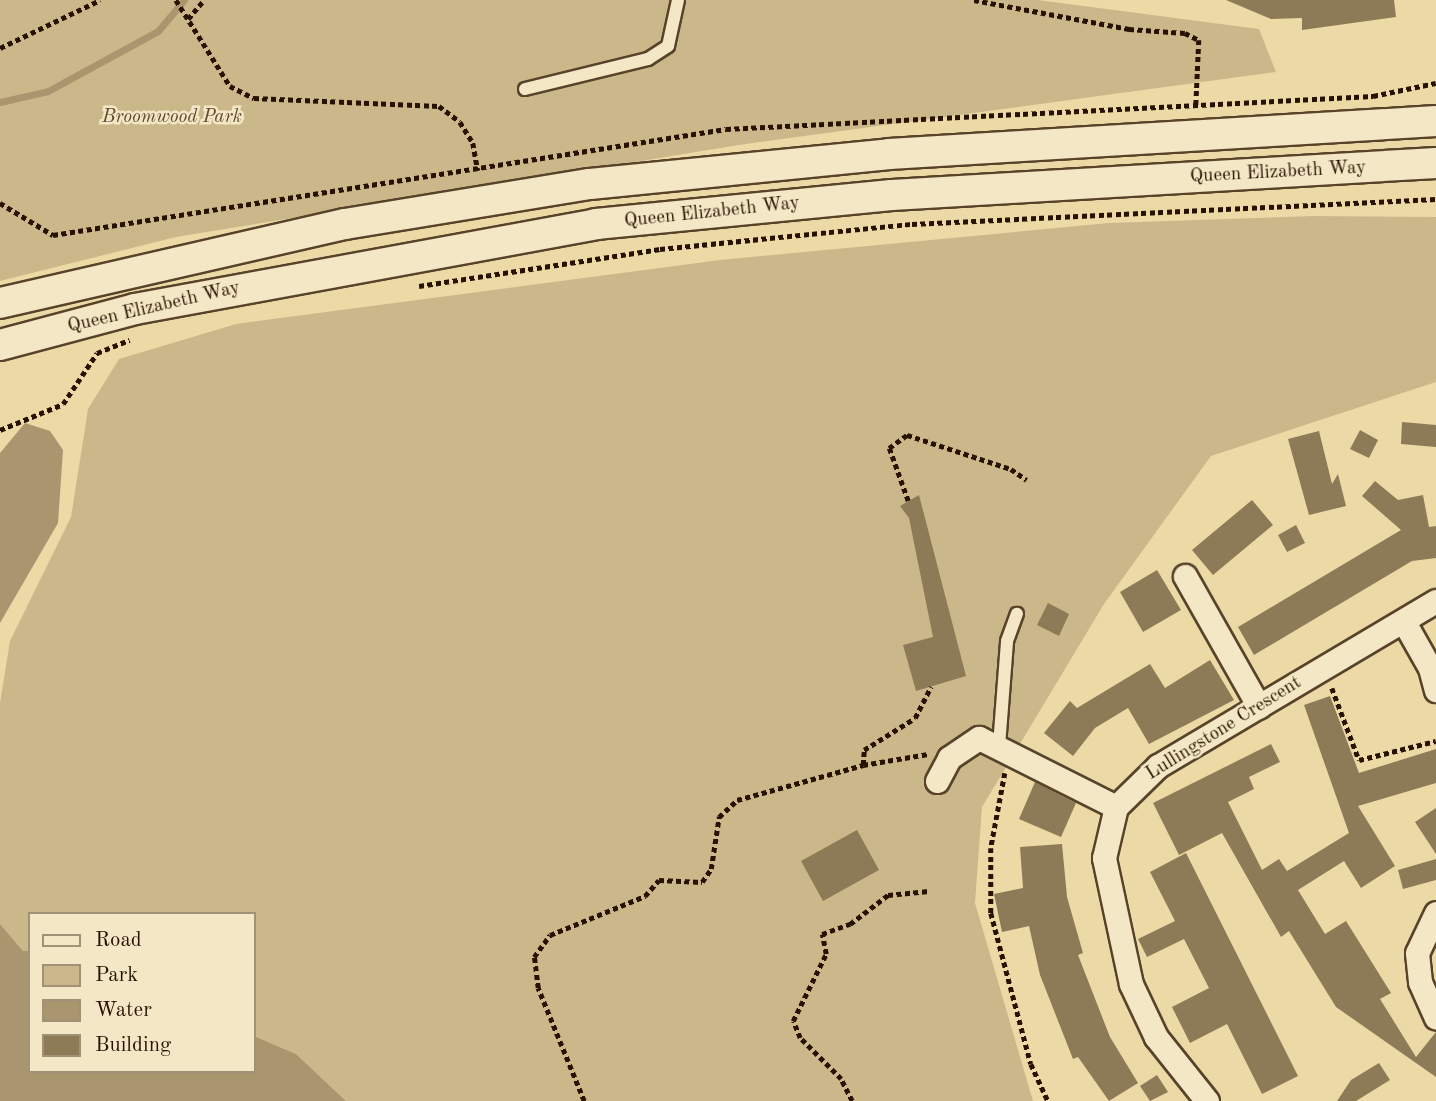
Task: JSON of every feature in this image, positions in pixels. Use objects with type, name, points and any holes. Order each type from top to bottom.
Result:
[{"type":"street","points":[[0,303],[345,224],[590,184],[889,154],[1436,121]]},
{"type":"street","name":"Queen Elizabeth Way","points":[[0,345],[135,309],[596,224],[892,195],[1436,163]]},
{"type":"street","points":[[1185,576],[1259,707]]},
{"type":"street","name":"Lullingstone Crescent","points":[[1116,807],[1158,766],[1436,601]]},
{"type":"street","points":[[1404,622],[1436,690]]},
{"type":"street","points":[[937,781],[949,758],[979,738],[1006,749],[1116,807],[1104,858],[1116,935],[1130,984],[1156,1037],[1207,1101]]},
{"type":"street","points":[[1436,913],[1417,953],[1420,982],[1436,1018]]},
{"type":"lane","points":[[525,89],[648,59],[668,46],[678,0]]},
{"type":"lane","points":[[1006,749],[1007,641],[1017,614]]},
{"type":"path","points":[[0,48],[100,0]]},
{"type":"path","points":[[188,19],[204,0]]},
{"type":"path","points":[[974,0],[1129,29],[1185,33],[1199,40],[1196,105],[1373,96],[1436,82]]},
{"type":"path","points":[[176,1],[230,86],[254,98],[439,106],[460,121],[472,144],[478,171]]},
{"type":"path","points":[[413,287],[660,249],[912,224],[1436,199]]},
{"type":"path","points":[[0,430],[63,404],[97,353],[133,338]]},
{"type":"path","points":[[908,502],[889,448],[907,435],[1011,469],[1027,480]]},
{"type":"path","points":[[1324,668],[1359,760],[1436,741]]},
{"type":"path","points":[[863,765],[864,750],[915,718],[931,687]]},
{"type":"path","points":[[1006,749],[991,848],[991,912],[1031,1064],[1048,1101]]},
{"type":"path","points":[[584,1101],[538,988],[534,957],[550,935],[645,896],[659,880],[702,881],[711,869],[719,817],[737,800],[863,765],[926,754],[949,758]]},
{"type":"path","points":[[852,1101],[841,1079],[800,1038],[793,1021],[826,954],[822,934],[850,924],[888,895],[929,891]]},
{"type":"green space","name":"Broomwood Park","points":[[0,0],[1038,0],[1259,29],[1276,72],[739,145],[176,237],[0,281]]},
{"type":"green space","points":[[1312,216],[1436,217],[1436,382],[1211,456],[1104,604],[982,807],[975,903],[1033,1101],[346,1101],[296,1054],[256,1037],[256,912],[28,912],[28,951],[23,951],[0,924],[0,703],[10,641],[71,517],[88,409],[119,359],[236,324],[720,260],[1109,223]]},
{"type":"water","points":[[25,423],[50,431],[63,450],[58,523],[0,623],[0,453]]},
{"type":"water","points":[[0,924],[23,951],[28,951],[28,1073],[256,1073],[256,1037],[296,1054],[346,1101],[0,1101]]},
{"type":"building","points":[[1226,0],[1394,0],[1396,17],[1302,30],[1302,18],[1271,19]]},
{"type":"building","points":[[1402,422],[1436,425],[1436,447],[1401,444]]},
{"type":"building","points":[[1360,430],[1378,440],[1369,458],[1350,449]]},
{"type":"building","points":[[1319,431],[1332,484],[1338,474],[1346,506],[1309,515],[1288,439]]},
{"type":"building","points":[[1375,481],[1398,500],[1423,495],[1429,527],[1436,526],[1436,558],[1412,561],[1254,655],[1238,627],[1401,530],[1362,496]]},
{"type":"building","points":[[919,495],[966,676],[916,691],[903,645],[933,637],[909,518],[900,506]]},
{"type":"building","points":[[1252,500],[1273,525],[1213,575],[1192,550]]},
{"type":"building","points":[[1296,525],[1305,543],[1287,552],[1278,535]]},
{"type":"building","points":[[1157,570],[1181,610],[1143,632],[1120,592]]},
{"type":"building","points":[[1048,603],[1069,614],[1059,636],[1037,625]]},
{"type":"building","points":[[1210,660],[1234,700],[1149,744],[1128,708],[1095,728],[1073,756],[1044,733],[1070,701],[1077,708],[1150,664],[1165,688]]},
{"type":"building","points":[[1330,696],[1359,773],[1436,749],[1436,783],[1358,806],[1395,866],[1361,888],[1344,861],[1298,890],[1325,934],[1346,921],[1391,993],[1380,999],[1416,1057],[1436,1032],[1436,1077],[1336,1007],[1289,931],[1281,937],[1222,833],[1179,855],[1153,803],[1271,744],[1280,762],[1249,777],[1254,789],[1228,802],[1262,870],[1279,859],[1287,871],[1349,833],[1304,705]]},
{"type":"building","points":[[1035,782],[1076,803],[1061,837],[1019,819]]},
{"type":"building","points":[[1436,808],[1436,854],[1415,822]]},
{"type":"building","points":[[857,830],[879,870],[823,901],[801,861]]},
{"type":"building","points":[[1062,844],[1067,897],[1083,953],[1078,955],[1110,1037],[1138,1083],[1109,1101],[1078,1057],[1073,1059],[1040,975],[1029,926],[1002,932],[994,894],[1023,888],[1020,847]]},
{"type":"building","points":[[1186,853],[1298,1076],[1262,1094],[1227,1024],[1190,1043],[1172,1007],[1209,988],[1184,939],[1147,957],[1138,939],[1175,921],[1150,872]]},
{"type":"building","points":[[1436,859],[1436,880],[1403,889],[1398,870]]},
{"type":"building","points":[[1379,1063],[1390,1080],[1356,1101],[1337,1101],[1351,1080]]},
{"type":"building","points":[[1157,1075],[1168,1092],[1150,1101],[1140,1086]]},
{"type":"waterway","points":[[0,102],[48,91],[158,31],[184,0]]}]
